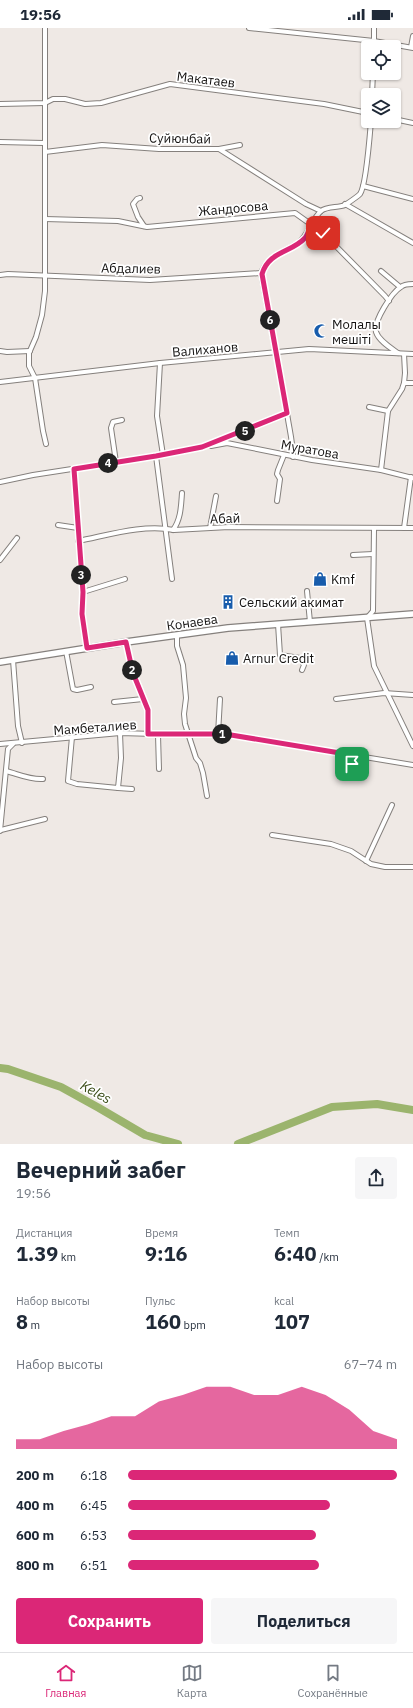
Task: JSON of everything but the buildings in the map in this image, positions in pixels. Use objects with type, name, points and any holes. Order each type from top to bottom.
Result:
[{"type":"main road","name":"Конаева","points":[[0,662],[228,628],[413,614]]},
{"type":"street","points":[[45,28],[45,276],[42,315],[30,352],[29,366],[35,378],[46,444]]},
{"type":"street","points":[[250,28],[364,40]]},
{"type":"street","points":[[374,28],[374,40]]},
{"type":"street","points":[[401,46],[412,48],[413,36]]},
{"type":"street","name":"Макатаев","points":[[0,104],[45,103],[53,99],[65,99],[85,104],[101,103],[170,84],[324,104],[361,112]]},
{"type":"street","points":[[401,120],[413,123]]},
{"type":"street","points":[[293,456],[293,442],[289,427],[262,274],[264,265],[272,258],[305,238],[321,211],[346,204],[360,194],[371,128]]},
{"type":"street","points":[[0,142],[44,143]]},
{"type":"street","points":[[219,149],[240,145]]},
{"type":"street","name":"Суйюнбай","points":[[45,152],[102,146],[159,149],[219,149],[306,204],[321,211]]},
{"type":"street","points":[[362,186],[413,199]]},
{"type":"street","points":[[140,198],[133,204],[138,217],[144,226]]},
{"type":"street","points":[[346,204],[413,242]]},
{"type":"street","name":"Жандосова","points":[[45,219],[118,220],[144,226],[295,213],[312,224],[339,248],[389,301]]},
{"type":"street","points":[[381,271],[400,287]]},
{"type":"street","name":"Абдалиев","points":[[0,275],[8,274],[150,280],[262,274]]},
{"type":"street","points":[[398,353],[380,339],[376,332],[376,323],[389,301],[400,287],[406,284],[413,284]]},
{"type":"street","name":"Валиханов","points":[[0,382],[160,363],[309,349],[413,354]]},
{"type":"street","points":[[0,351],[30,352]]},
{"type":"street","points":[[381,470],[388,411],[402,389],[404,383],[404,354]]},
{"type":"street","points":[[160,363],[157,416],[163,455]]},
{"type":"street","points":[[404,383],[413,384]]},
{"type":"street","points":[[369,407],[388,411]]},
{"type":"street","name":"Муратова","points":[[202,447],[287,413]]},
{"type":"street","points":[[116,462],[111,428],[113,422],[122,420]]},
{"type":"street","name":"Муратова","points":[[0,482],[227,443],[284,455],[381,470],[412,478]]},
{"type":"street","points":[[277,501],[280,479],[277,474],[284,455]]},
{"type":"street","points":[[156,456],[172,579]]},
{"type":"street","points":[[74,469],[78,541],[83,592],[82,614],[87,648]]},
{"type":"street","points":[[404,528],[412,478]]},
{"type":"street","points":[[173,530],[177,525],[181,510],[182,493]]},
{"type":"street","points":[[210,528],[216,496]]},
{"type":"street","points":[[58,525],[78,528]]},
{"type":"street","name":"Абай","points":[[78,541],[134,530],[165,528],[173,530],[229,527],[374,529],[413,528]]},
{"type":"street","points":[[374,529],[373,611],[367,618],[374,666],[389,694],[413,746]]},
{"type":"street","points":[[0,560],[17,538]]},
{"type":"street","points":[[353,555],[373,554]]},
{"type":"street","points":[[83,592],[125,579]]},
{"type":"street","points":[[307,591],[310,622]]},
{"type":"street","points":[[278,624],[280,655],[300,658],[304,665],[302,670]]},
{"type":"street","points":[[177,635],[176,646],[183,665],[186,698],[184,714],[185,724],[196,758],[204,773],[207,796]]},
{"type":"street","points":[[126,642],[133,673],[148,710],[148,734]]},
{"type":"street","points":[[66,651],[73,689],[77,690],[92,687]]},
{"type":"street","points":[[13,660],[18,726],[22,743]]},
{"type":"street","points":[[336,698],[389,694],[413,695]]},
{"type":"street","points":[[114,702],[143,699]]},
{"type":"street","points":[[218,734],[220,699]]},
{"type":"street","points":[[118,788],[121,758],[120,733]]},
{"type":"street","name":"Мамбеталиев","points":[[0,744],[120,733],[158,735],[218,734],[413,766]]},
{"type":"street","points":[[158,735],[159,769]]},
{"type":"street","points":[[72,737],[68,781],[78,784],[132,789]]},
{"type":"street","points":[[15,743],[8,749],[2,795],[0,830],[45,819]]},
{"type":"street","points":[[352,755],[352,778]]},
{"type":"street","points":[[6,771],[23,774],[35,780],[43,779]]},
{"type":"street","points":[[366,861],[392,805]]},
{"type":"street","points":[[272,835],[331,844],[351,851],[371,864],[385,867],[413,868]]},
{"type":"waterway","name":"Keles","points":[[0,1068],[8,1069],[61,1087],[145,1135],[178,1144]]},
{"type":"waterway","name":"Keles","points":[[238,1144],[332,1107],[377,1104],[413,1110]]},
{"type":"place","name":"Молалы мешіті","points":[[321,331]]},
{"type":"place","name":"Kmf","points":[[320,579]]},
{"type":"place","name":"Сельский акимат","points":[[228,602]]},
{"type":"place","name":"Arnur Credit","points":[[232,658]]},
{"type":"route","points":[[323,233],[312,224],[305,238],[272,258],[264,265],[262,274],[287,413],[202,447],[163,455],[74,469],[78,541],[83,592],[82,614],[87,648],[126,642],[133,673],[148,710],[148,734],[225,734],[352,755],[352,764]]}]
